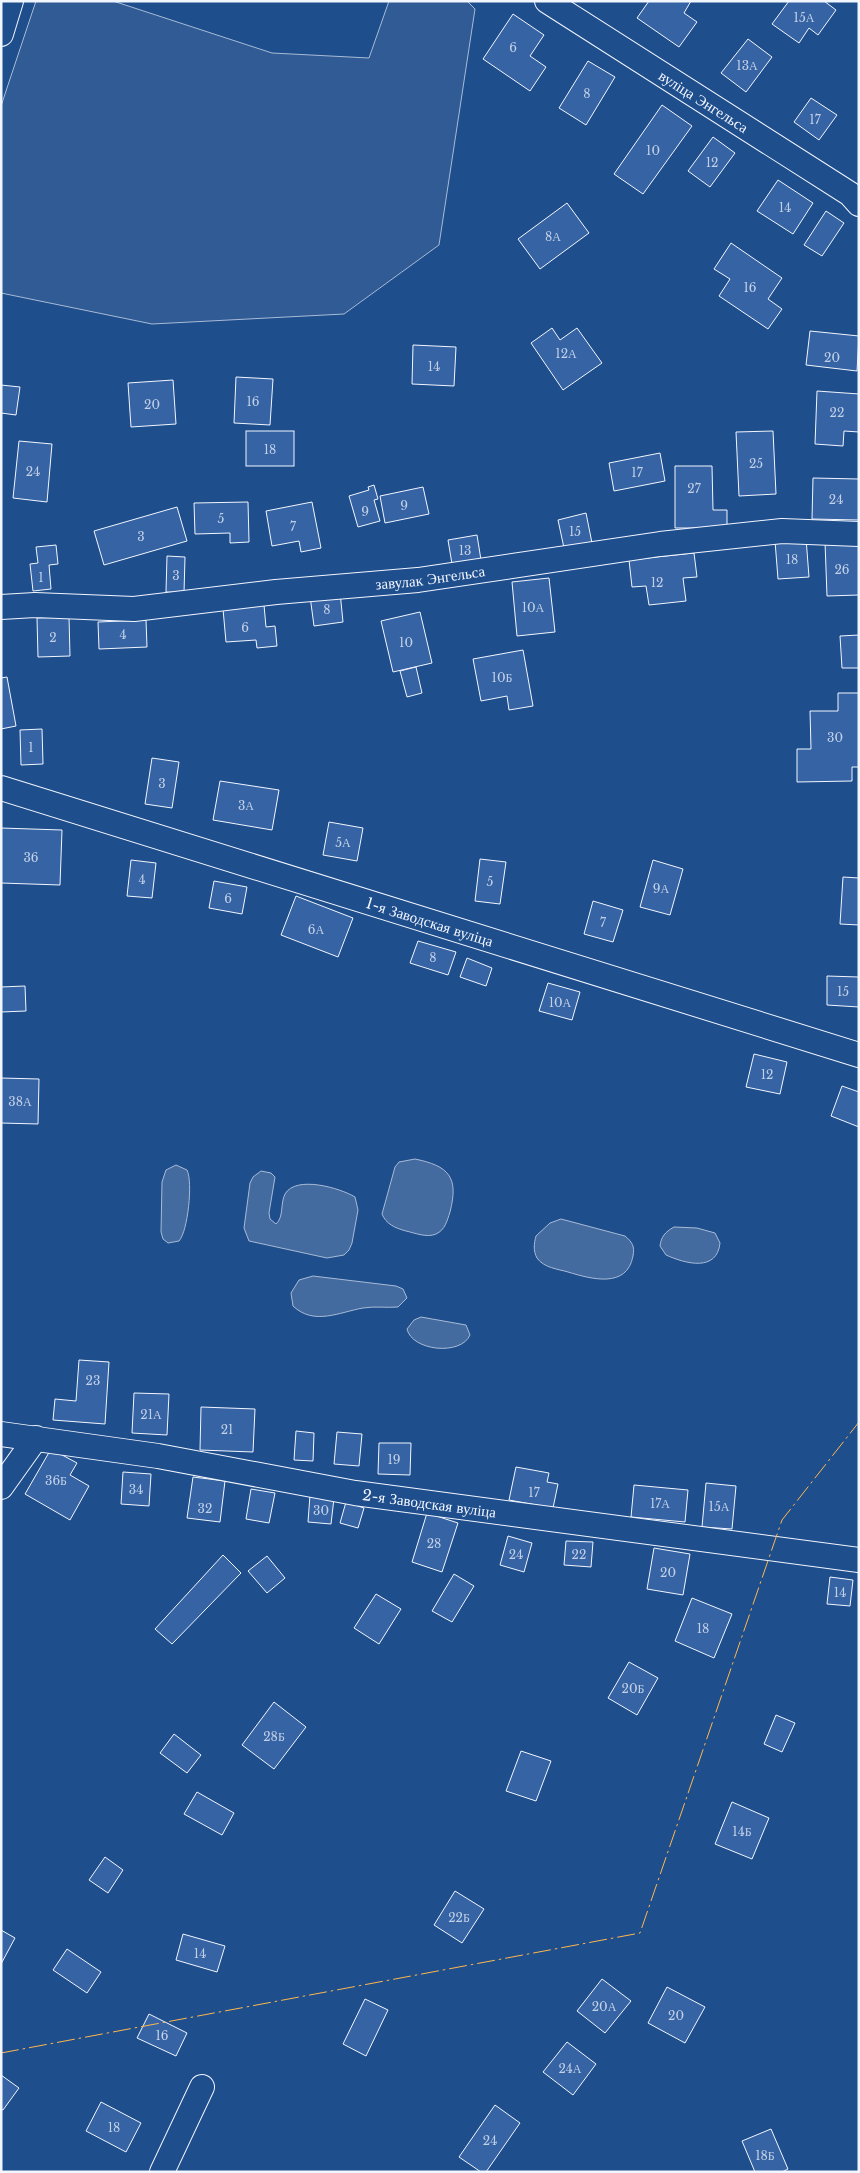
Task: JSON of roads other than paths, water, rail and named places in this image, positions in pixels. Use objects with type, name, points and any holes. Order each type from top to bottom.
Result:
[{"type":"street","points":[[1,34],[11,1]]},
{"type":"street","name":"вуліца Энгельса","points":[[547,1],[850,194],[859,204]]},
{"type":"street","name":"завулак Энгельса","points":[[1,608],[35,605],[134,609],[276,592],[418,580],[660,544],[782,531],[859,534]]},
{"type":"street","name":"1-я Заводская вуліца","points":[[1,788],[859,1055]]},
{"type":"street","name":"2-я Заводская вуліца","points":[[1,1434],[158,1456],[355,1493],[859,1560]]},
{"type":"street","points":[[1,1487],[36,1438]]},
{"type":"street","points":[[162,2172],[202,2087]]}]
